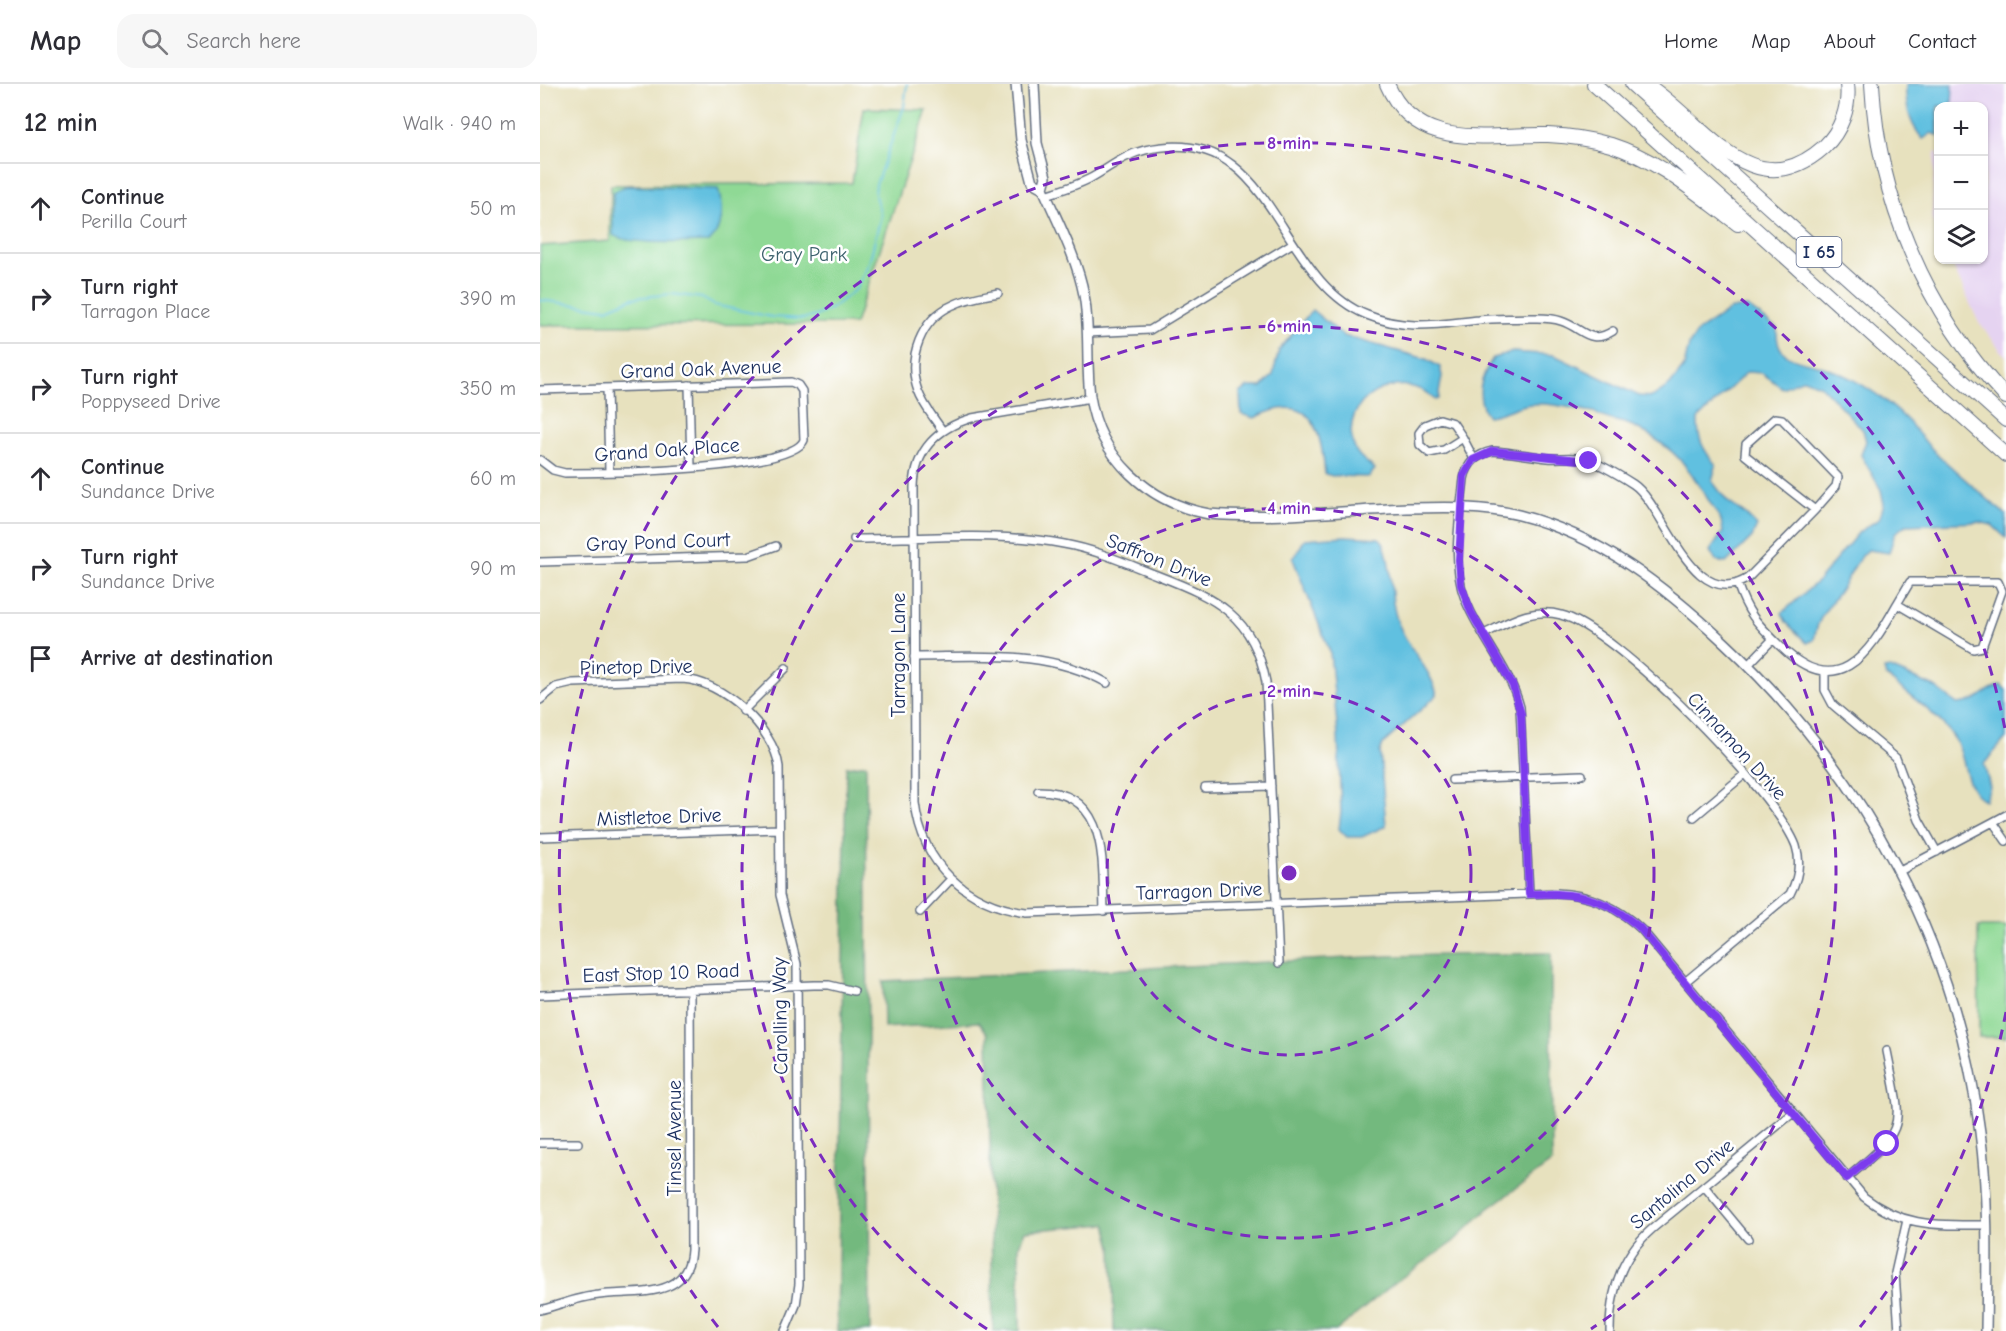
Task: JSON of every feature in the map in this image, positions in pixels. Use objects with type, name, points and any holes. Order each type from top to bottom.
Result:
[{"type":"highway","points":[[1387,84],[1407,112],[1431,128],[1447,134],[1483,138],[1547,135],[1572,137],[1609,144],[1635,153],[1678,178],[1801,270]]},
{"type":"highway","name":"I 65","points":[[1594,84],[2006,455]]},
{"type":"highway","name":"I 65","points":[[1632,84],[2006,420]]},
{"type":"highway","points":[[1645,84],[1721,150],[1739,161],[1765,168],[1791,166],[1808,159],[1828,143],[1843,118],[1846,84]]},
{"type":"highway","points":[[1872,84],[1878,136],[1888,185],[1915,260],[1952,328],[2006,397]]},
{"type":"street","points":[[1017,84],[1023,154],[1032,183],[1045,192],[1079,183],[1136,152],[1171,147],[1202,151],[1222,159],[1252,181],[1311,271],[1338,298],[1365,315],[1385,322],[1420,327],[1481,320],[1547,318],[1562,321],[1594,339],[1602,338],[1614,331]]},
{"type":"street","points":[[1034,84],[1036,133],[1046,177],[1045,192],[1079,277],[1086,308],[1091,398],[1102,436],[1126,471],[1153,493],[1191,510],[1230,515],[1462,508],[1497,510],[1531,518],[1600,546],[1653,580],[1748,664],[1781,699],[1823,750],[1865,810],[1900,871],[1939,960],[1965,1048],[1980,1130],[1987,1225],[1986,1331]]},
{"type":"street","points":[[1087,333],[1150,330],[1293,243]]},
{"type":"street","points":[[998,293],[967,300],[945,309],[930,323],[920,338],[914,358],[915,382],[923,402],[942,430],[972,418],[1091,398]]},
{"type":"street","name":"Grand Oak Avenue","points":[[540,390],[795,383],[802,394],[804,440],[799,447]]},
{"type":"street","points":[[689,385],[691,468]]},
{"type":"street","points":[[607,388],[609,471]]},
{"type":"street","points":[[1529,894],[1522,718],[1517,696],[1468,605],[1460,582],[1464,476],[1474,459],[1493,451],[1591,462],[1630,482],[1644,493],[1677,549],[1705,576],[1721,584],[1737,583],[1752,574],[1815,510],[1836,486],[1837,475],[1782,419],[1773,418],[1746,444],[1745,455],[1815,510]]},
{"type":"street","points":[[1463,438],[1444,450],[1433,453],[1422,448],[1418,435],[1422,427],[1429,422],[1444,419],[1456,426],[1463,438],[1474,459]]},
{"type":"street","name":"Tarragon Lane","points":[[942,430],[925,449],[916,468],[914,539],[916,814],[929,851],[951,879]]},
{"type":"street","name":"Grand Oak Place","points":[[540,460],[559,472],[733,466],[799,447]]},
{"type":"street","name":"Saffron Drive","points":[[855,539],[1012,538],[1067,545],[1111,558],[1216,600],[1243,627],[1262,665],[1268,696],[1279,963]]},
{"type":"street","name":"Gray Pond Court","points":[[540,562],[748,556],[776,546]]},
{"type":"street","points":[[1737,583],[1748,612],[1773,639],[1803,666],[1825,672],[1844,669],[1863,657],[1878,638],[1908,584],[1913,582],[1997,582],[2002,588],[1984,645],[1977,650],[1897,604]]},
{"type":"street","name":"Cinnamon Drive","points":[[1484,634],[1516,618],[1537,613],[1562,615],[1578,621],[1614,646],[1682,707],[1745,774],[1793,840],[1798,858],[1797,877],[1785,900],[1685,982]]},
{"type":"street","points":[[1748,664],[1773,639]]},
{"type":"street","points":[[914,657],[1037,658],[1075,667],[1107,682]]},
{"type":"street","points":[[743,711],[786,669]]},
{"type":"street","points":[[1825,672],[1825,690],[1833,705],[1896,758],[1919,820],[1937,852]]},
{"type":"street","name":"Pinetop Drive","points":[[540,700],[556,687],[573,683],[689,680],[710,685],[723,692],[743,711]]},
{"type":"street","name":"Carolling Way","points":[[743,711],[768,738],[776,753],[779,767],[780,898],[796,952],[799,1284],[796,1305],[785,1331]]},
{"type":"street","points":[[1695,817],[1745,774]]},
{"type":"street","points":[[1452,780],[1582,775]]},
{"type":"street","points":[[1205,788],[1271,786]]},
{"type":"street","points":[[1038,791],[1052,792],[1069,798],[1092,819],[1101,842],[1104,911]]},
{"type":"street","points":[[1900,871],[2006,815]]},
{"type":"street","points":[[1994,822],[2006,841]]},
{"type":"street","name":"Mistletoe Drive","points":[[540,837],[779,829]]},
{"type":"street","points":[[920,912],[951,879]]},
{"type":"street","name":"Tarragon Drive","points":[[951,879],[980,900],[1010,911],[1041,913],[1569,893],[1609,905],[1642,930],[1847,1178],[1871,1202],[1906,1220],[1927,1225],[1987,1225]]},
{"type":"street","name":"East Stop 10 Road","points":[[540,995],[797,985],[829,985],[854,991]]},
{"type":"street","name":"Tinsel Avenue","points":[[540,1310],[598,1295],[652,1292],[675,1282],[686,1270],[691,1253],[690,988]]},
{"type":"street","points":[[1847,1178],[1882,1149],[1895,1129],[1898,1104],[1887,1051]]},
{"type":"street","name":"Santolina Drive","points":[[1610,1331],[1613,1292],[1627,1258],[1647,1234],[1793,1113]]},
{"type":"street","points":[[540,1143],[578,1143]]},
{"type":"street","points":[[1704,1186],[1748,1239]]},
{"type":"street","points":[[1899,1331],[1894,1273],[1906,1220]]},
{"type":"shaded area","points":[[1952,84],[2006,84],[2006,357],[1978,321],[1952,264],[1988,264],[1988,102],[1952,102]]},
{"type":"shaded area","points":[[1934,174],[1934,224],[1932,219]]},
{"type":"green space","name":"Gray Park","points":[[864,108],[927,110],[855,324],[540,325],[540,246],[610,241],[611,185],[852,183]]},
{"type":"green space","points":[[866,764],[870,1331],[837,1331],[846,767]]},
{"type":"green space","points":[[1978,927],[2006,927],[2006,1037],[1979,1037]]},
{"type":"green space","points":[[1551,953],[1552,1162],[1488,1209],[1453,1242],[1397,1281],[1336,1331],[1114,1331],[1112,1247],[1106,1224],[1025,1231],[1019,1246],[1020,1331],[993,1331],[988,1034],[979,1022],[884,1028],[883,981],[1389,956]]},
{"type":"water","points":[[1906,84],[1953,84],[1952,102],[1934,102],[1934,134],[1923,139],[1911,120],[1906,99]]},
{"type":"water","points":[[626,186],[718,189],[721,210],[717,232],[708,242],[644,242],[613,235],[613,192]]},
{"type":"water","points":[[1748,307],[1777,328],[1781,350],[1791,358],[1826,368],[1851,379],[1875,393],[1897,411],[1934,451],[2006,515],[2006,538],[1992,525],[1979,522],[1906,525],[1895,533],[1889,553],[1868,550],[1859,559],[1821,618],[1814,640],[1807,643],[1786,622],[1782,613],[1818,581],[1859,532],[1879,519],[1884,504],[1881,490],[1861,455],[1866,441],[1863,430],[1821,386],[1804,379],[1782,388],[1762,373],[1747,372],[1698,419],[1702,444],[1716,465],[1712,481],[1727,501],[1757,526],[1752,537],[1726,563],[1716,561],[1710,551],[1723,532],[1721,520],[1687,468],[1678,457],[1654,438],[1632,425],[1604,418],[1594,412],[1563,406],[1526,405],[1487,416],[1483,408],[1480,394],[1482,380],[1489,365],[1493,358],[1513,352],[1554,355],[1639,396],[1652,397],[1670,385],[1684,367],[1689,345],[1698,331],[1731,309]]},
{"type":"water","points":[[1312,310],[1344,336],[1426,359],[1440,367],[1442,376],[1438,399],[1435,400],[1421,390],[1405,386],[1389,387],[1374,393],[1362,402],[1354,416],[1351,431],[1356,452],[1375,469],[1369,477],[1325,474],[1316,427],[1300,410],[1288,408],[1273,410],[1254,418],[1241,414],[1240,393],[1248,387],[1262,387],[1273,375],[1279,350]]},
{"type":"water","points":[[1345,536],[1379,538],[1383,542],[1389,562],[1393,605],[1399,625],[1430,677],[1437,695],[1383,744],[1380,752],[1386,826],[1362,837],[1347,837],[1339,829],[1341,812],[1338,735],[1330,652],[1293,559],[1305,539]]},
{"type":"water","points":[[1890,668],[1935,687],[1957,704],[1972,701],[2001,685],[2006,690],[2006,738],[1984,764],[1990,787],[1985,800],[1973,791],[1960,750],[1951,734],[1925,707],[1886,676],[1884,669]]},
{"type":"waterway","points":[[540,300],[607,309],[633,298],[672,294],[702,298],[714,305],[772,317],[803,319],[816,316],[832,308],[856,289],[869,263],[881,216],[875,195],[876,184],[904,107],[907,84]]},
{"type":"route","points":[[1589,461],[1493,451],[1473,460],[1466,470],[1464,479],[1459,560],[1461,585],[1471,612],[1513,686],[1521,714],[1529,894],[1569,893],[1582,896],[1609,905],[1640,928],[1847,1178],[1887,1144]]}]
